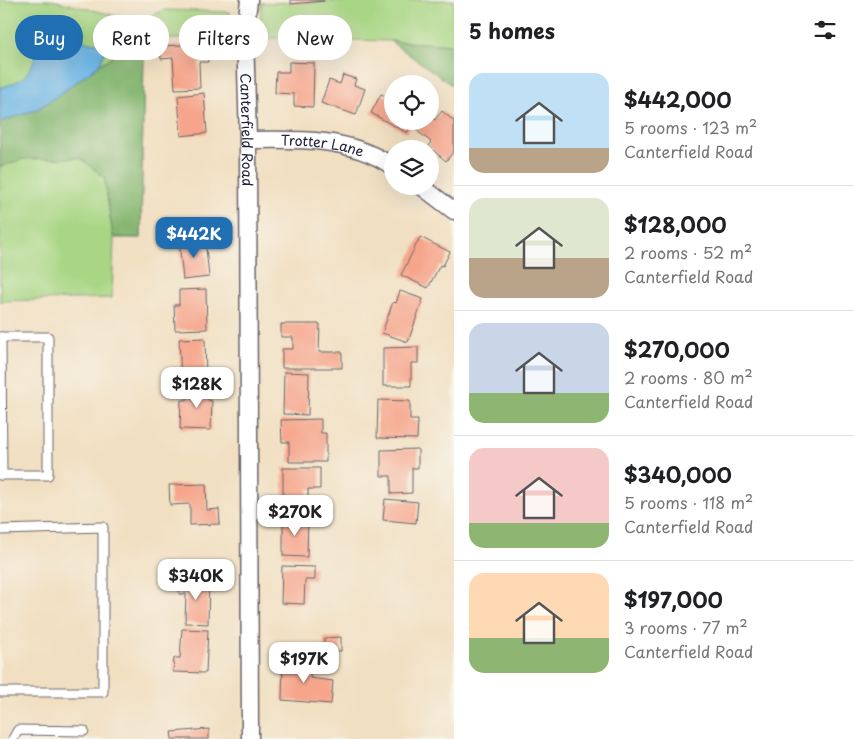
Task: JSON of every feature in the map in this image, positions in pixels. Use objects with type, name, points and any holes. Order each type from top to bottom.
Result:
[{"type":"street","name":"Canterfield Road","points":[[249,0],[245,33],[248,140],[250,739]]},
{"type":"street","name":"Trotter Lane","points":[[248,140],[308,139],[357,148],[384,162]]},
{"type":"street","points":[[432,195],[454,211]]},
{"type":"lane","points":[[1,337],[48,337],[48,476],[1,475],[1,337]]},
{"type":"lane","points":[[0,530],[103,527],[103,692],[0,692]]},
{"type":"lane","points":[[13,739],[18,730],[84,731]]},
{"type":"green space","points":[[0,0],[51,0],[113,15],[93,15],[93,60],[144,60],[141,238],[114,238],[112,298],[0,301]]},
{"type":"green space","points":[[454,0],[454,45],[352,40],[352,15],[278,15],[278,38],[268,38],[268,15],[261,15],[261,3]]},
{"type":"green space","points":[[165,10],[230,12],[230,15],[179,15],[179,39],[169,39],[169,15],[153,15]]},
{"type":"green space","points":[[390,41],[454,45],[454,87]]},
{"type":"green space","points":[[107,60],[144,60],[141,238],[113,237],[104,177],[80,158],[24,159],[0,167],[0,122],[63,92]]},
{"type":"water","points":[[83,40],[93,42],[93,60],[102,60],[100,64],[38,109],[0,122],[0,88],[15,83],[31,67],[34,60],[83,60]]},
{"type":"building","points":[[291,0],[324,0],[324,1],[291,4]]},
{"type":"building","points":[[179,45],[179,60],[208,60],[208,62],[199,62],[200,88],[175,89],[173,58],[169,58],[169,46]]},
{"type":"building","points":[[289,62],[314,63],[313,107],[294,106],[294,94],[275,93],[276,72],[289,72]]},
{"type":"building","points":[[343,75],[356,79],[354,85],[365,89],[356,115],[321,103],[329,80],[340,84]]},
{"type":"building","points":[[204,93],[207,133],[181,136],[178,96]]},
{"type":"building","points":[[381,94],[384,95],[384,120],[371,113]]},
{"type":"building","points":[[442,111],[454,121],[454,151],[446,161],[439,155],[439,140],[428,140],[416,130],[439,130],[439,115]]},
{"type":"building","points":[[420,237],[450,252],[443,266],[440,265],[428,288],[401,275]]},
{"type":"building","points":[[205,238],[209,277],[183,280],[179,241]]},
{"type":"building","points":[[206,289],[207,329],[175,330],[174,305],[179,305],[179,290]]},
{"type":"building","points":[[400,291],[423,299],[408,342],[382,333],[393,302],[396,303]]},
{"type":"building","points":[[281,324],[320,324],[319,352],[342,352],[342,368],[282,368],[282,349],[293,349],[293,337],[281,337]]},
{"type":"building","points":[[205,338],[206,379],[181,380],[179,339]]},
{"type":"building","points":[[418,347],[418,363],[411,363],[411,386],[383,386],[383,348]]},
{"type":"building","points":[[284,372],[309,373],[308,415],[283,414]]},
{"type":"building","points":[[188,385],[209,386],[208,400],[212,401],[211,430],[180,429],[181,400],[187,400]]},
{"type":"building","points":[[378,400],[410,401],[410,420],[418,420],[417,439],[377,438]]},
{"type":"building","points":[[321,419],[321,433],[326,433],[326,462],[289,462],[289,442],[282,442],[281,420]]},
{"type":"building","points":[[418,449],[418,468],[412,468],[412,493],[391,494],[391,476],[381,476],[381,450]]},
{"type":"building","points":[[283,468],[320,468],[320,489],[308,489],[308,509],[283,509]]},
{"type":"building","points":[[206,484],[207,510],[219,509],[220,524],[190,525],[190,504],[170,505],[169,485]]},
{"type":"building","points":[[385,499],[418,502],[416,523],[383,520]]},
{"type":"building","points":[[283,517],[308,517],[307,557],[283,556]]},
{"type":"building","points":[[282,566],[315,567],[315,580],[305,580],[304,604],[281,603]]},
{"type":"building","points":[[179,580],[209,581],[208,624],[185,623],[186,594],[179,594]]},
{"type":"building","points":[[182,629],[208,630],[206,673],[173,672],[174,658],[180,658]]},
{"type":"building","points":[[341,637],[341,651],[324,652],[324,638]]},
{"type":"building","points":[[283,658],[312,661],[310,678],[333,681],[331,704],[282,700]]},
{"type":"building","points":[[209,729],[209,739],[172,739],[171,732]]}]
